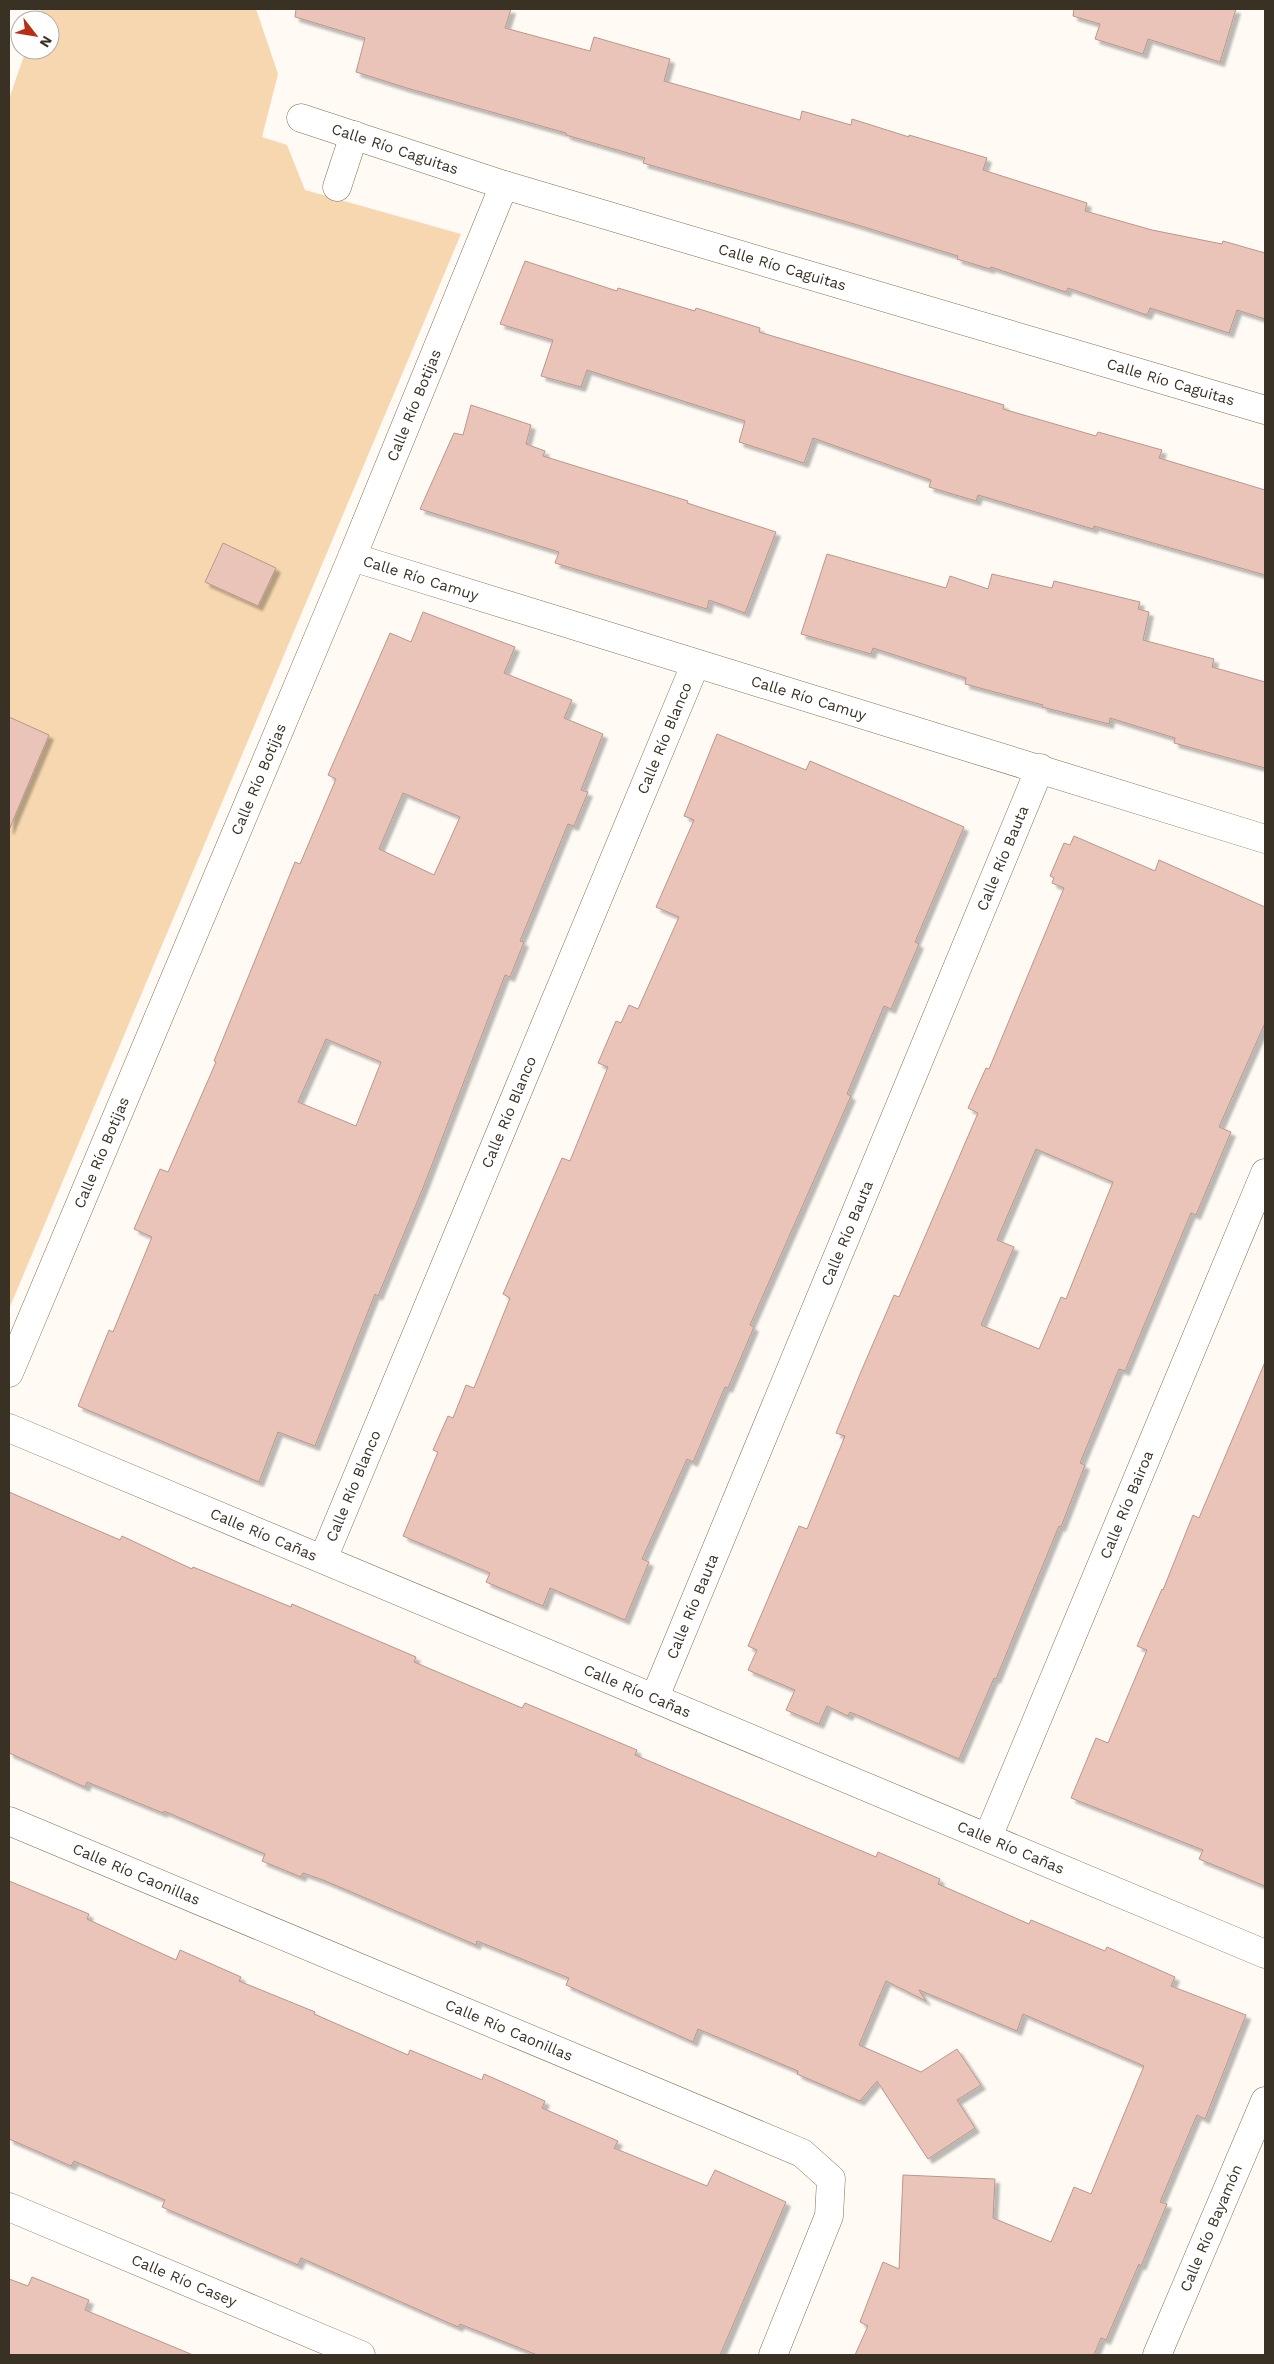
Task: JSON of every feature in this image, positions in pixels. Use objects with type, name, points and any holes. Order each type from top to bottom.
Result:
[{"type":"street","name":"Calle Río Caguitas","points":[[301,118],[504,186],[1265,410]]},
{"type":"street","points":[[337,187],[354,135]]},
{"type":"street","name":"Calle Río Botijas","points":[[9,1373],[352,557],[504,186]]},
{"type":"street","name":"Calle Río Camuy","points":[[352,557],[1265,839]]},
{"type":"street","name":"Calle Río Blanco","points":[[323,1560],[695,664]]},
{"type":"street","name":"Calle Río Bauta","points":[[655,1698],[1040,768]]},
{"type":"street","name":"Calle Río Bairoa","points":[[988,1837],[1265,1173]]},
{"type":"street","name":"Calle Río Cañas","points":[[9,1428],[1265,1954]]},
{"type":"street","name":"Calle Río Caonillas","points":[[9,1821],[802,2153],[831,2179],[829,2216],[773,2355]]},
{"type":"street","name":"Calle Río Bayamón","points":[[1157,2355],[1265,2101]]},
{"type":"street","name":"Calle Río Casey","points":[[9,2207],[360,2355]]},
{"type":"shaded area","points":[[256,9],[278,74],[262,137],[287,145],[305,190],[461,234],[9,1309],[9,99],[23,60],[60,60],[60,10],[41,10]]},
{"type":"building","points":[[296,9],[511,9],[505,28],[590,51],[594,37],[670,59],[664,81],[800,120],[802,111],[851,125],[852,119],[987,158],[983,170],[1087,203],[1085,211],[1152,230],[1222,244],[1223,241],[1265,253],[1265,319],[1237,310],[1229,333],[1150,308],[1147,315],[1068,288],[1066,292],[991,267],[990,269],[957,259],[958,256],[851,223],[643,163],[645,158],[566,135],[566,133],[356,72],[365,38],[295,17]]},
{"type":"building","points":[[1074,9],[1236,9],[1220,62],[1148,39],[1143,54],[1095,39],[1100,24],[1073,16]]},
{"type":"building","points":[[525,261],[617,291],[618,288],[695,311],[696,308],[760,328],[759,332],[1004,405],[1003,409],[1096,436],[1098,432],[1162,450],[1159,458],[1265,490],[1265,575],[1094,526],[1093,529],[978,495],[976,501],[929,487],[931,480],[813,438],[804,463],[739,442],[745,421],[587,370],[581,387],[541,376],[553,340],[500,324]]},
{"type":"building","points":[[471,405],[531,425],[526,444],[545,451],[543,456],[688,501],[687,503],[776,532],[745,613],[709,600],[707,609],[555,563],[559,552],[420,509],[454,433],[463,435]]},
{"type":"building","points":[[223,543],[276,568],[258,606],[205,582]]},
{"type":"building","points":[[827,554],[946,588],[950,576],[988,589],[992,574],[1052,588],[1054,581],[1140,602],[1138,609],[1149,612],[1143,640],[1214,659],[1212,667],[1265,682],[1265,768],[1174,743],[1175,738],[1110,718],[1109,724],[1042,707],[1043,705],[965,684],[966,678],[873,648],[871,654],[801,634]]},
{"type":"building","points":[[423,612],[515,647],[504,673],[572,700],[564,718],[603,734],[581,790],[588,792],[574,826],[568,824],[520,941],[524,942],[510,977],[505,975],[423,1188],[378,1296],[375,1294],[315,1446],[278,1432],[259,1482],[78,1406],[109,1330],[113,1332],[152,1237],[134,1229],[160,1169],[168,1172],[216,1062],[214,1061],[295,862],[300,864],[336,779],[328,775],[390,633],[411,642]],"holes":[[[403,793],[460,817],[434,875],[379,849]],[[326,1039],[381,1062],[356,1126],[298,1102]]]},
{"type":"building","points":[[9,717],[49,735],[9,830]]},
{"type":"building","points":[[717,734],[806,770],[810,761],[964,827],[915,942],[919,944],[891,1009],[884,1006],[847,1094],[851,1096],[750,1325],[754,1327],[728,1388],[725,1387],[693,1462],[687,1459],[642,1559],[649,1562],[625,1620],[550,1588],[543,1606],[486,1582],[490,1573],[403,1536],[438,1452],[433,1450],[448,1416],[453,1418],[466,1385],[474,1388],[510,1298],[503,1294],[562,1158],[570,1161],[608,1067],[598,1063],[616,1021],[621,1023],[629,1005],[638,1009],[679,917],[656,907],[694,820],[684,816]]},
{"type":"building","points":[[1074,836],[1155,871],[1159,860],[1265,907],[1265,1023],[1219,1127],[1231,1132],[1196,1215],[1191,1213],[1125,1371],[1119,1369],[1080,1463],[1085,1465],[1061,1527],[1059,1526],[996,1679],[994,1678],[959,1759],[850,1712],[848,1716],[827,1706],[819,1724],[786,1710],[795,1690],[748,1670],[757,1650],[748,1646],[799,1526],[807,1529],[845,1436],[836,1433],[860,1374],[894,1295],[899,1297],[978,1113],[968,1108],[986,1068],[989,1069],[1064,888],[1052,883],[1054,878],[1050,876],[1064,843],[1070,845]],"holes":[[[1036,1149],[1113,1182],[1066,1299],[1061,1297],[1039,1349],[981,1325],[1014,1247],[997,1240]]]},
{"type":"building","points":[[1265,1362],[1265,1886],[1199,1859],[1203,1850],[1071,1798],[1096,1738],[1108,1743],[1147,1650],[1137,1646],[1163,1590],[1193,1515],[1199,1518]]},
{"type":"building","points":[[9,1492],[120,1540],[122,1536],[192,1569],[193,1567],[291,1607],[292,1604],[416,1657],[414,1662],[522,1708],[525,1703],[637,1750],[635,1755],[876,1857],[878,1852],[940,1879],[938,1884],[1029,1924],[1031,1920],[1105,1951],[1107,1947],[1175,1977],[1171,1986],[1246,2015],[1205,2119],[1197,2115],[1160,2202],[1167,2204],[1141,2266],[1139,2264],[1106,2340],[1101,2338],[1094,2355],[855,2355],[868,2326],[860,2322],[883,2262],[899,2269],[903,2175],[995,2179],[993,2218],[1051,2242],[1074,2187],[1091,2194],[1144,2066],[1023,2014],[1017,2031],[919,1990],[926,2001],[886,1981],[859,2045],[921,2072],[957,2049],[981,2085],[957,2100],[975,2128],[928,2159],[877,2081],[860,2101],[797,2074],[798,2071],[698,2029],[693,2042],[566,1985],[569,1978],[477,1941],[476,1945],[323,1880],[303,1873],[301,1877],[262,1861],[265,1854],[164,1811],[163,1813],[87,1782],[85,1787],[9,1753]]},
{"type":"building","points":[[9,1881],[89,1914],[87,1919],[176,1960],[180,1950],[241,1977],[239,1981],[315,2012],[314,2014],[408,2055],[410,2050],[482,2080],[484,2074],[545,2101],[542,2108],[618,2141],[614,2148],[707,2186],[715,2170],[786,2202],[720,2355],[537,2355],[460,2324],[458,2327],[301,2258],[298,2265],[162,2207],[165,2200],[74,2161],[71,2166],[9,2139]]},
{"type":"building","points":[[32,2277],[89,2300],[85,2310],[193,2355],[9,2355],[9,2279],[28,2286]]}]
